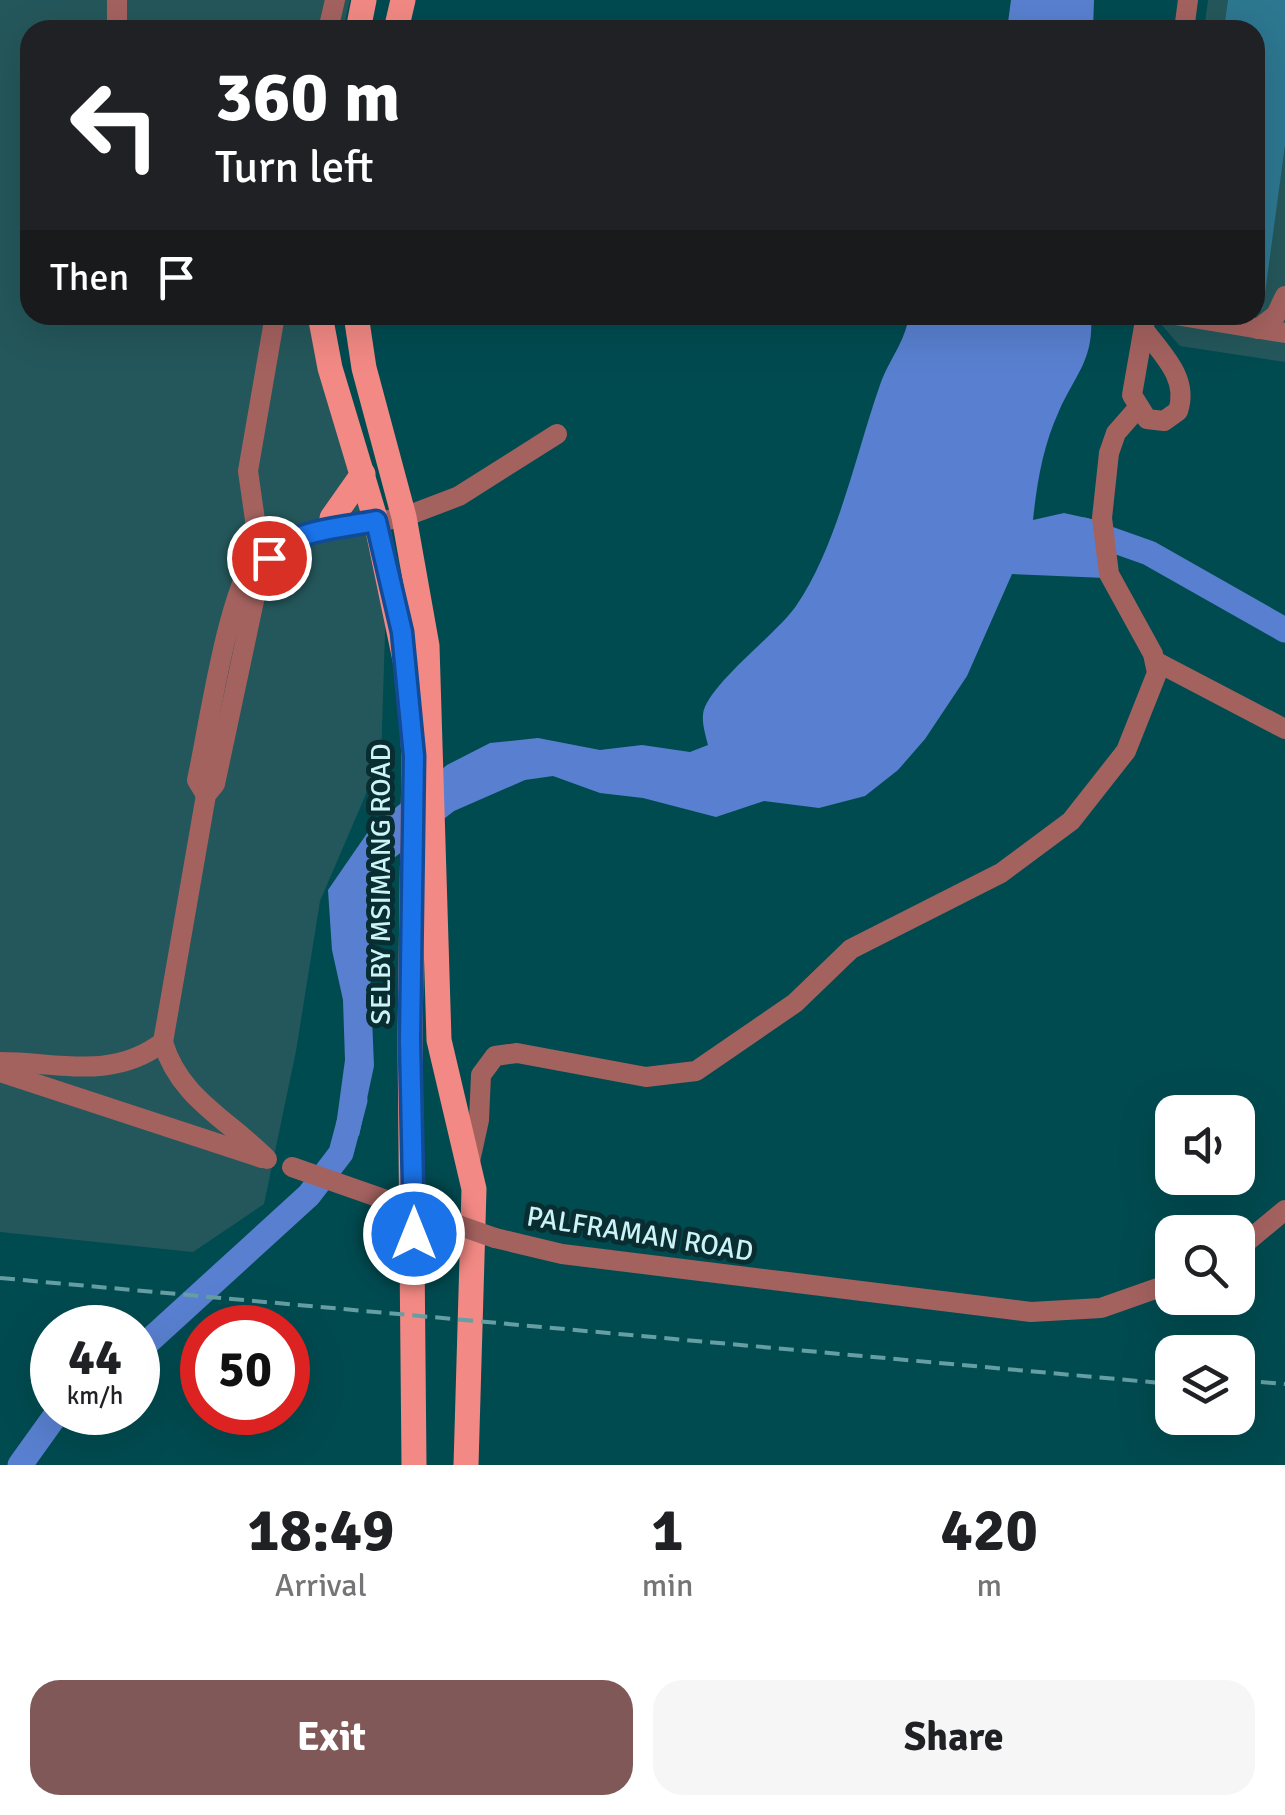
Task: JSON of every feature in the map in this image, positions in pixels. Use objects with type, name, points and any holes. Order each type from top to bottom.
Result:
[{"type":"main road","name":"SELBY MSIMANG ROAD","points":[[322,325],[330,368],[363,474],[388,514],[423,609],[423,855],[410,1040],[414,1465]]},
{"type":"main road","name":"SELBY MSIMANG ROAD","points":[[358,325],[388,514],[391,585],[423,750]]},
{"type":"main road","points":[[332,518],[363,474]]},
{"type":"main road","name":"SELBY MSIMANG ROAD","points":[[423,855],[440,1040],[470,1161],[473,1225],[466,1465]]},
{"type":"lane","points":[[1265,324],[1276,315],[1285,296]]},
{"type":"lane","points":[[259,548],[248,470],[273,325]]},
{"type":"lane","points":[[1146,325],[1132,382],[1137,409],[1147,420],[1164,421],[1172,418],[1181,401],[1177,376],[1147,325]]},
{"type":"lane","points":[[1230,325],[1285,334]]},
{"type":"lane","points":[[1258,330],[1264,325]]},
{"type":"lane","points":[[470,1161],[480,1120],[481,1075],[495,1056],[516,1054],[646,1077],[696,1071],[795,1002],[850,949],[1020,862],[1071,821],[1117,764],[1155,683],[1155,661],[1116,592],[1102,518],[1109,453],[1116,433],[1137,409]]},
{"type":"lane","points":[[267,1159],[189,1092],[169,1063],[162,1042],[206,795],[215,784],[252,605],[269,558],[278,546],[297,537],[468,492],[557,434]]},
{"type":"lane","points":[[206,795],[197,780],[246,570],[259,548],[283,532],[332,518],[388,514]]},
{"type":"lane","points":[[1155,661],[1285,729]]},
{"type":"lane","points":[[0,1062],[80,1068],[116,1066],[162,1042]]},
{"type":"lane","name":"PALFRAMAN ROAD","points":[[0,1072],[495,1238],[562,1254],[1031,1312],[1102,1308],[1155,1289]]},
{"type":"lane","points":[[1255,1235],[1285,1210]]},
{"type":"shaded area","points":[[0,0],[350,0],[345,20],[20,20],[20,325],[312,325],[319,374],[387,571],[381,759],[320,901],[296,1051],[264,1204],[193,1252],[0,1232]]},
{"type":"shaded area","points":[[1208,0],[1285,0],[1285,362],[1180,346],[1162,325],[1265,325],[1265,20],[1205,20]]},
{"type":"water","points":[[1011,0],[1094,0],[1093,20],[1008,20]]},
{"type":"water","points":[[906,325],[1091,325],[1087,355],[1053,424],[1033,520],[1064,513],[1100,521],[1106,578],[1012,574],[967,676],[925,739],[898,770],[865,796],[819,808],[764,801],[716,817],[643,798],[600,793],[553,776],[525,780],[454,811],[390,861],[367,897],[374,1066],[359,1136],[336,1126],[345,1060],[343,1000],[332,950],[328,890],[370,829],[447,765],[490,743],[538,738],[600,750],[642,745],[690,752],[708,745],[703,719],[707,703],[796,606],[823,556],[880,385]]},
{"type":"building","points":[[1228,0],[1285,0],[1285,145],[1265,293],[1265,20],[1225,20]]},
{"type":"waterway","points":[[1084,530],[1149,553],[1285,630]]},
{"type":"waterway","points":[[160,1331],[309,1195],[341,1153],[355,1100]]},
{"type":"waterway","points":[[20,1465],[42,1435]]},
{"type":"railway","points":[[0,1278],[1155,1382]]},
{"type":"railway","points":[[1255,1381],[1285,1384]]},
{"type":"route","points":[[269,558],[278,546],[297,537],[376,521],[402,632],[414,756],[410,1040],[414,1234]]}]
